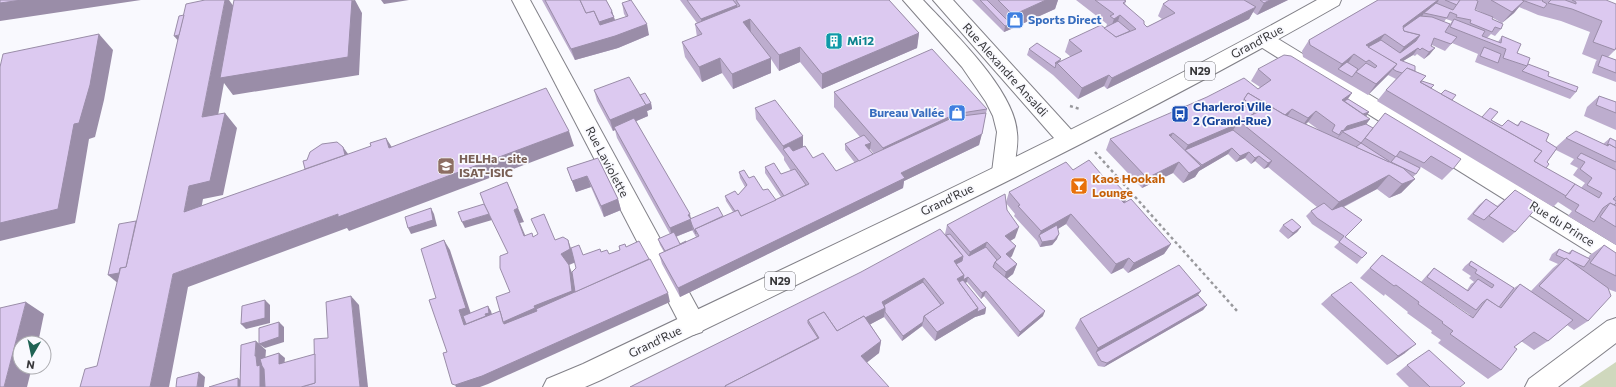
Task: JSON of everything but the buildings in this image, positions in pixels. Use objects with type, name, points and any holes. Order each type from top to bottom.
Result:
[{"type":"street","name":"Rue Laviolette","points":[[521,0],[693,324]]},
{"type":"street","name":"Rue Alexandre Ansaldi","points":[[912,0],[955,48],[994,96],[1003,115],[1007,132],[1003,172]]},
{"type":"street","name":"Rue Alexandre Ansaldi","points":[[942,0],[1024,89],[1068,140]]},
{"type":"street","name":"Grand'Rue","points":[[556,387],[592,372],[693,324],[1068,140],[1263,39],[1332,0]]},
{"type":"street","name":"Rue du Prince","points":[[1263,39],[1616,257]]},
{"type":"street","points":[[994,96],[1003,102],[1016,102],[1023,99],[1024,89]]},
{"type":"street","points":[[1538,387],[1616,329]]},
{"type":"path","points":[[1095,152],[1238,312]]},
{"type":"green space","points":[[1616,362],[1616,387],[1579,387]]},
{"type":"place","name":"Sports Direct","points":[[1015,20]]},
{"type":"place","name":"Mi12","points":[[834,41]]},
{"type":"place","name":"Bureau Vallée","points":[[957,113]]},
{"type":"place","name":"Charleroi Ville 2 (Grand-Rue)","points":[[1180,114]]},
{"type":"place","name":"HELHa - site ISAT-ISIC","points":[[446,166]]},
{"type":"place","name":"Kaos Hookah Lounge","points":[[1079,186]]}]
